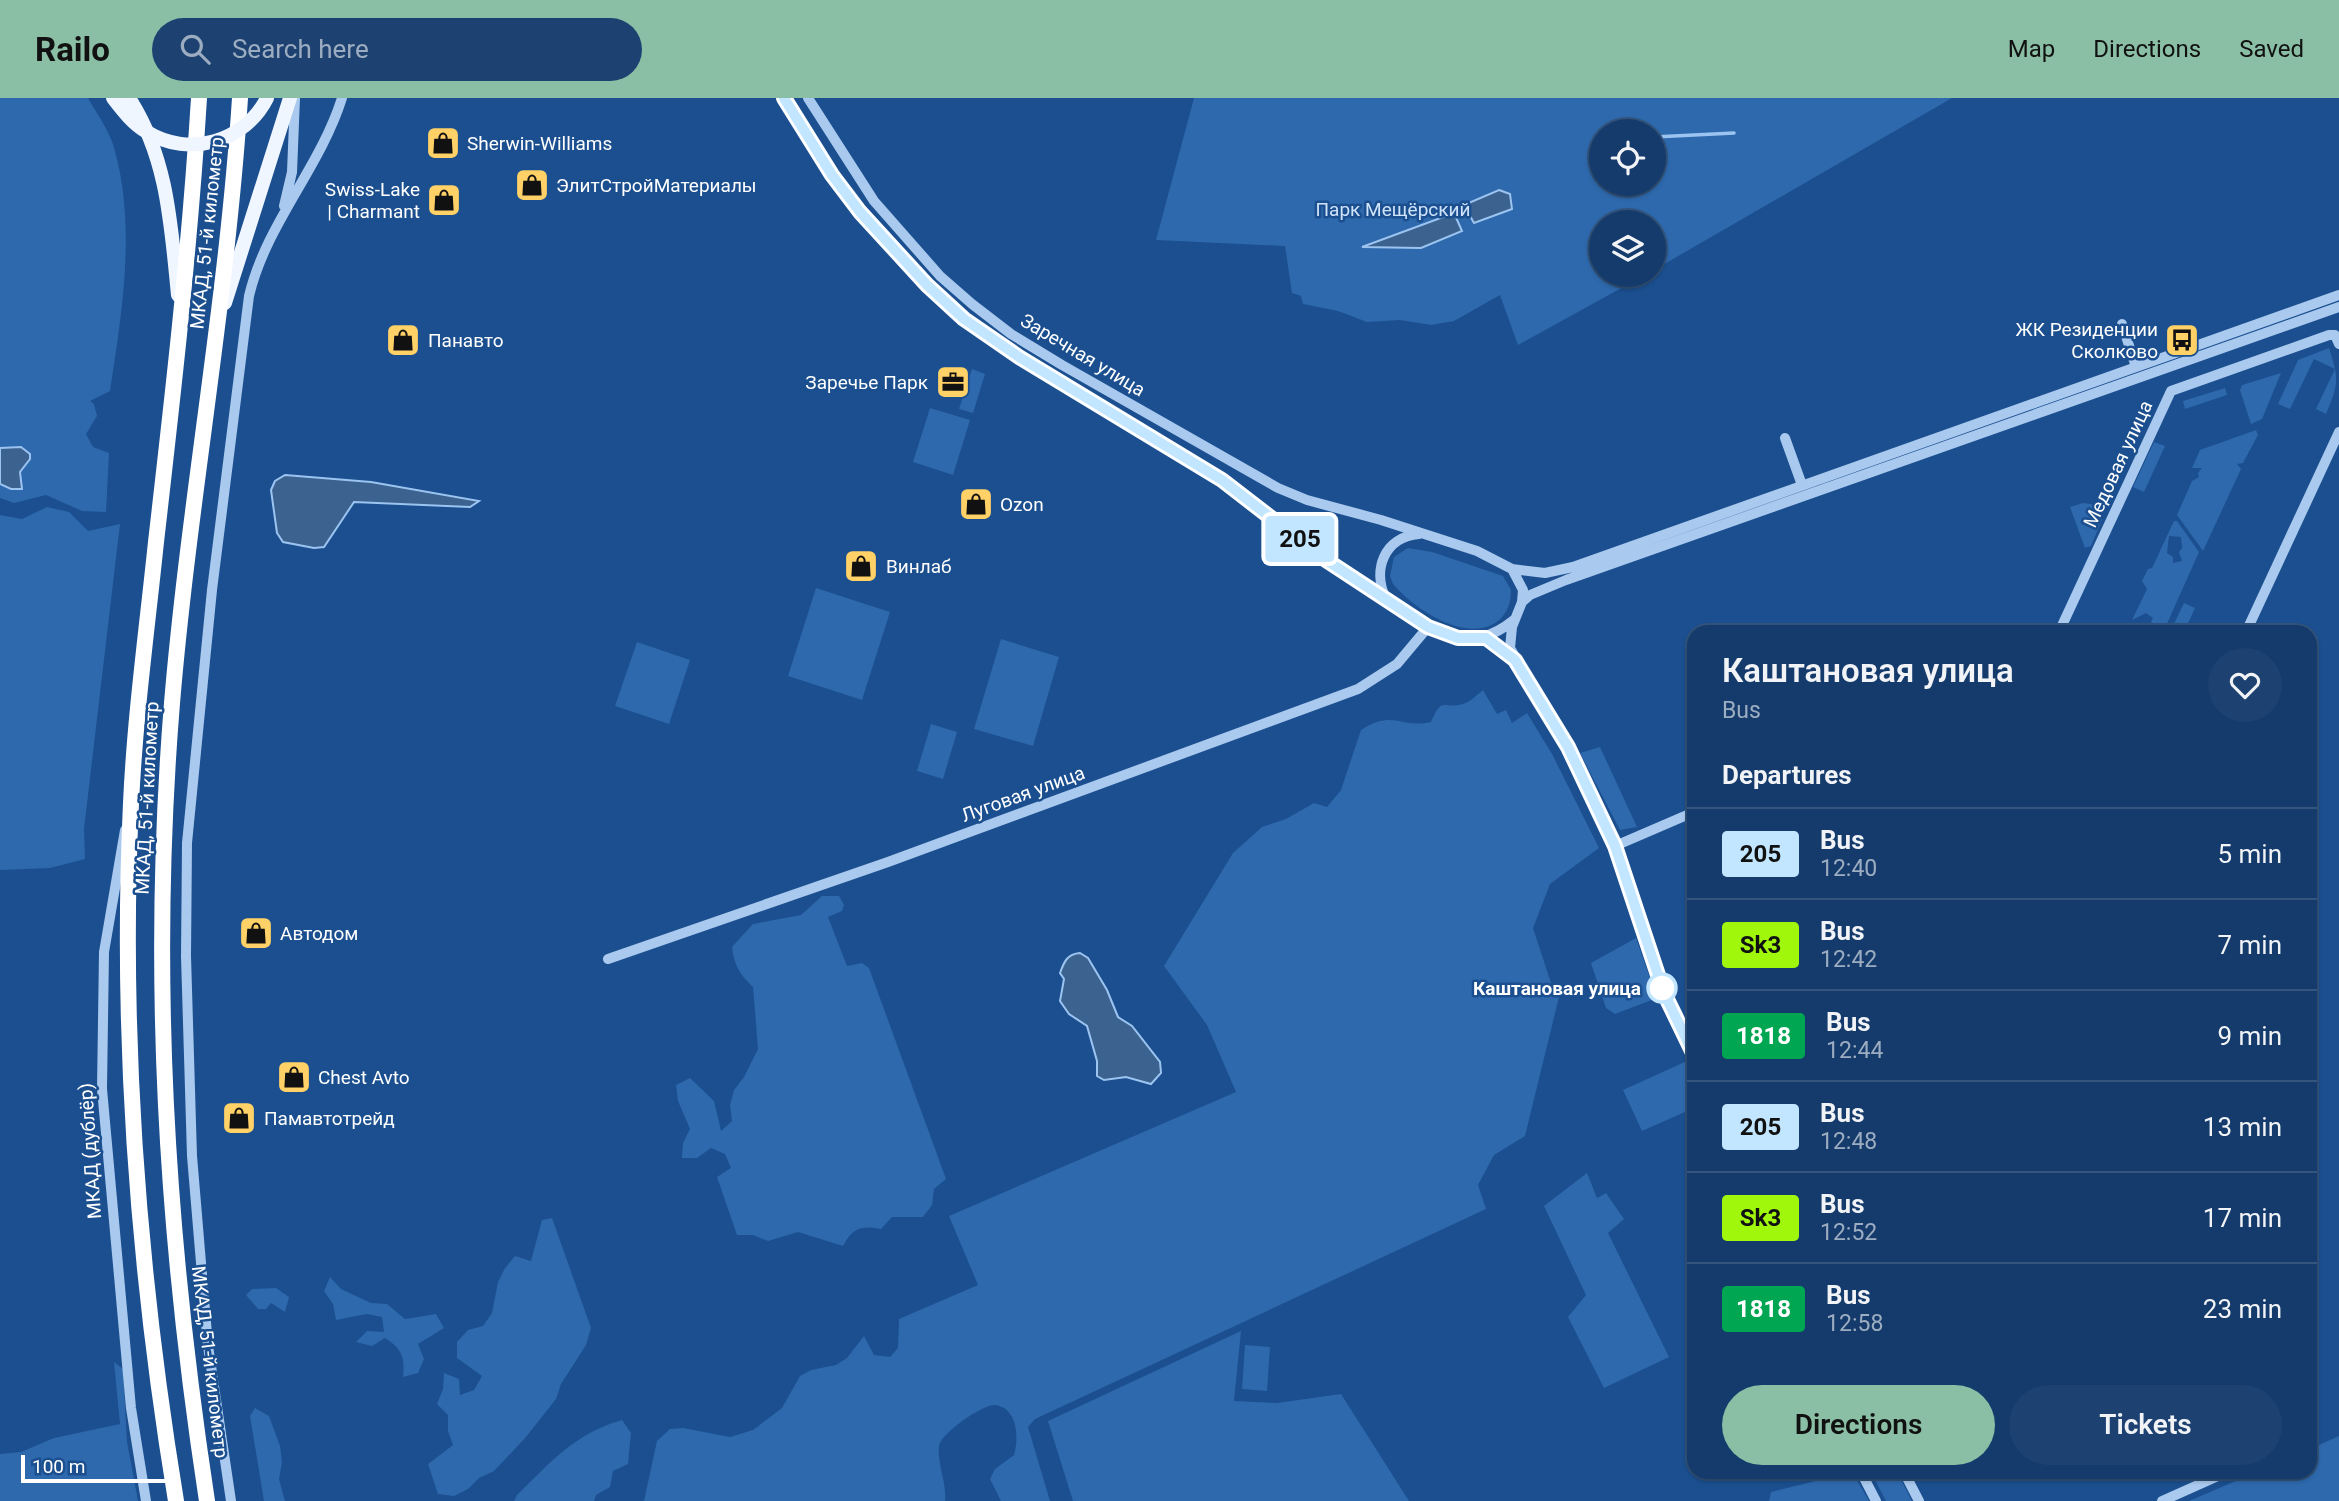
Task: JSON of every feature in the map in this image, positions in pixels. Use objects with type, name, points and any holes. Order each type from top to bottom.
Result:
[{"type":"highway","name":"МКАД, 51-й километр","points":[[176,1501],[152,1344],[134,1152],[127,959],[131,800],[139,698],[181,318],[199,98]]},
{"type":"highway","name":"МКАД, 51-й километр","points":[[208,1501],[184,1342],[166,1146],[161,957],[164,822],[173,701],[228,258],[240,98]]},
{"type":"main road","points":[[113,98],[145,132],[166,141],[189,145],[211,143],[233,135],[251,121],[267,98]]},
{"type":"main road","points":[[129,98],[145,125],[163,176],[181,318]]},
{"type":"main road","points":[[219,324],[290,98]]},
{"type":"street","points":[[273,235],[292,172],[295,98]]},
{"type":"street","points":[[231,1501],[208,1346],[192,1156],[188,1060],[187,843],[205,653],[246,315],[253,278],[336,116],[342,98]]},
{"type":"street","name":"Заречная улица","points":[[785,98],[832,175],[866,219],[927,285],[964,319],[1012,353],[1222,480],[1323,558],[1428,627],[1458,638],[1486,638]]},
{"type":"street","name":"Заречная улица","points":[[808,98],[848,164],[906,239],[940,276],[1011,334],[1278,488],[1307,500],[1476,551],[1512,569]]},
{"type":"street","points":[[1512,569],[1545,573],[1573,567],[2339,295]]},
{"type":"street","points":[[1522,602],[1530,595],[1566,580],[2339,307]]},
{"type":"street","points":[[2122,324],[2136,367]]},
{"type":"street","name":"Медовая улица","points":[[2062,625],[2171,391],[2329,335],[2337,340]]},
{"type":"street","points":[[2249,625],[2339,432]]},
{"type":"street","points":[[1785,438],[1802,485]]},
{"type":"street","points":[[1387,600],[1379,581],[1383,556],[1400,538],[1422,534]]},
{"type":"street","points":[[1512,569],[1523,590],[1522,602],[1514,620],[1510,648],[1568,747],[1615,846],[1664,993],[1687,1041]]},
{"type":"street","points":[[1514,620],[1486,638],[1515,660]]},
{"type":"street","name":"Луговая улица","points":[[608,959],[888,862],[1358,689],[1398,664],[1428,627]]},
{"type":"street","name":"МКАД (дублёр)","points":[[131,800],[108,911],[104,952],[102,1089],[131,1408],[146,1501]]},
{"type":"street","points":[[1615,846],[1687,815]]},
{"type":"street","points":[[1864,1479],[1875,1501]]},
{"type":"street","points":[[1908,1479],[1919,1501]]},
{"type":"street","points":[[2162,1501],[2211,1479]]},
{"type":"green space","points":[[0,98],[88,98],[115,151],[125,210],[126,240],[119,331],[110,391],[90,401],[94,404],[97,416],[86,434],[93,447],[109,453],[106,512],[82,511],[46,495],[14,503],[0,498],[0,484],[11,489],[22,483],[20,472],[30,459],[26,450],[0,448]]},
{"type":"green space","name":"Парк Мещёрский","points":[[1194,98],[1952,98],[1666,263],[1666,210],[1589,210],[1589,287],[1623,287],[1518,345],[1500,295],[1454,321],[1431,325],[1400,320],[1367,322],[1338,311],[1303,304],[1301,296],[1292,293],[1285,246],[1156,240]]},
{"type":"green space","points":[[2329,348],[2335,369],[2314,359],[2290,409],[2278,404],[2298,360]]},
{"type":"green space","points":[[972,369],[985,374],[973,413],[959,409]]},
{"type":"green space","points":[[2335,369],[2335,388],[2326,414],[2316,409]]},
{"type":"green space","points":[[2281,373],[2262,419],[2251,424],[2240,390],[2242,385]]},
{"type":"green space","points":[[2225,388],[2227,395],[2185,409],[2183,401]]},
{"type":"green space","points":[[930,408],[970,420],[953,475],[913,462]]},
{"type":"green space","points":[[2256,430],[2258,435],[2243,463],[2237,464],[2241,469],[2203,551],[2177,515],[2192,481],[2199,477],[2198,473],[2202,468],[2192,468],[2200,450]]},
{"type":"green space","points":[[2154,442],[2165,446],[2144,492],[2133,487]]},
{"type":"green space","points":[[2083,503],[2097,505],[2102,520],[2091,546],[2085,548],[2070,507]]},
{"type":"green space","points":[[47,507],[69,512],[88,531],[120,524],[84,829],[85,859],[50,868],[0,870],[0,515],[22,519]]},
{"type":"green space","points":[[2174,521],[2177,521],[2199,552],[2166,625],[2151,622],[2153,618],[2146,613],[2132,620],[2147,589],[2142,581],[2148,569],[2152,568]],"holes":[[[2169,536],[2181,537],[2182,548],[2179,552],[2182,561],[2173,563],[2173,557],[2167,553]]]},
{"type":"green space","points":[[1408,548],[1432,552],[1503,576],[1511,590],[1510,603],[1505,614],[1486,627],[1472,629],[1442,621],[1427,613],[1402,594],[1390,576],[1394,557]]},
{"type":"green space","points":[[816,588],[890,612],[862,700],[788,676]]},
{"type":"green space","points":[[2184,603],[2195,608],[2187,625],[2173,625]]},
{"type":"green space","points":[[1001,639],[1059,657],[1033,746],[974,729]]},
{"type":"green space","points":[[637,642],[690,660],[669,724],[615,706]]},
{"type":"green space","points":[[1483,690],[1497,714],[1506,710],[1512,723],[1527,713],[1552,754],[1599,848],[1550,884],[1533,928],[1554,992],[1559,997],[1525,1136],[1494,1155],[1478,1185],[1486,1209],[1035,1419],[1028,1427],[1050,1501],[1001,1501],[990,1479],[995,1469],[1014,1455],[1016,1432],[1008,1412],[995,1405],[972,1414],[941,1441],[939,1460],[945,1501],[644,1501],[657,1441],[670,1429],[683,1428],[730,1437],[753,1430],[782,1408],[800,1376],[811,1370],[836,1365],[847,1358],[864,1336],[874,1355],[890,1357],[898,1348],[899,1319],[978,1285],[949,1216],[1236,1092],[1207,1025],[1164,966],[1233,853],[1262,827],[1286,819],[1314,803],[1327,807],[1341,790],[1361,730],[1389,720],[1431,722],[1441,706],[1466,703]]},
{"type":"green space","points":[[931,724],[957,732],[943,779],[917,771]]},
{"type":"green space","points":[[1600,747],[1637,827],[1620,830],[1580,753]]},
{"type":"green space","points":[[822,896],[839,896],[844,905],[842,911],[828,917],[847,966],[862,963],[869,968],[946,1179],[934,1189],[932,1205],[923,1217],[892,1217],[881,1229],[858,1229],[843,1246],[798,1232],[768,1241],[753,1235],[737,1235],[717,1177],[731,1168],[725,1154],[711,1148],[697,1158],[682,1158],[683,1143],[690,1129],[678,1101],[676,1085],[690,1078],[714,1101],[721,1131],[732,1121],[730,1105],[734,1090],[758,1049],[753,987],[738,969],[732,947],[753,924],[801,915]]},
{"type":"green space","points":[[1636,938],[1657,998],[1615,1014],[1606,1008],[1591,963]]},
{"type":"green space","points":[[1687,1061],[1687,1111],[1642,1131],[1623,1090]]},
{"type":"green space","points":[[1587,1173],[1597,1198],[1606,1193],[1624,1219],[1608,1233],[1669,1357],[1604,1388],[1568,1317],[1586,1295],[1544,1206]]},
{"type":"green space","points":[[552,1218],[591,1328],[586,1345],[561,1384],[556,1399],[494,1471],[454,1496],[438,1494],[428,1464],[453,1445],[448,1431],[448,1415],[437,1404],[443,1389],[444,1373],[459,1379],[460,1395],[474,1390],[482,1376],[457,1358],[457,1342],[468,1330],[483,1326],[492,1313],[498,1282],[505,1268],[515,1256],[531,1261],[542,1220]]},
{"type":"green space","points":[[330,1277],[341,1289],[371,1303],[387,1304],[405,1319],[436,1314],[444,1328],[418,1344],[424,1359],[418,1373],[403,1377],[401,1354],[385,1338],[372,1346],[356,1342],[367,1331],[384,1332],[382,1317],[367,1314],[336,1320],[333,1304],[324,1291]]},
{"type":"green space","points":[[276,1288],[289,1297],[285,1312],[271,1303],[266,1309],[258,1309],[246,1295],[252,1289]]},
{"type":"green space","points":[[1241,1331],[1234,1401],[1277,1403],[1341,1394],[1409,1501],[1073,1501],[1048,1421]]},
{"type":"green space","points":[[1245,1345],[1270,1347],[1267,1391],[1242,1389]]},
{"type":"green space","points":[[114,1362],[123,1369],[127,1442],[138,1501],[0,1501],[0,1454],[21,1452],[54,1438],[120,1424]]},
{"type":"green space","points":[[255,1408],[269,1416],[280,1446],[282,1462],[279,1479],[285,1501],[264,1501],[250,1416]]},
{"type":"green space","points":[[622,1420],[631,1433],[628,1464],[613,1471],[610,1487],[596,1495],[594,1501],[514,1501],[541,1471],[577,1441]]},
{"type":"green space","points":[[2339,1436],[2339,1501],[2189,1501],[2241,1479],[2317,1479],[2317,1446]]},
{"type":"green space","points":[[1824,1479],[1856,1479],[1869,1501],[1769,1501],[1771,1492]]},
{"type":"green space","points":[[1875,1479],[1901,1479],[1912,1501],[1886,1501]]},
{"type":"shaded area","points":[[1499,190],[1510,194],[1512,209],[1474,223],[1464,205]]},
{"type":"shaded area","points":[[1454,213],[1462,231],[1421,248],[1362,247]]},
{"type":"shaded area","points":[[21,447],[30,454],[30,459],[20,472],[22,489],[11,489],[0,484],[0,448]]},
{"type":"shaded area","points":[[285,475],[371,482],[479,501],[470,507],[354,502],[324,547],[314,548],[283,542],[277,533],[271,490],[275,481]]},
{"type":"shaded area","points":[[1080,953],[1088,958],[1107,990],[1118,1017],[1132,1026],[1160,1062],[1161,1073],[1151,1084],[1126,1077],[1104,1080],[1097,1076],[1097,1061],[1087,1026],[1069,1014],[1060,1001],[1064,979],[1060,973],[1063,965],[1069,957]]},
{"type":"waterway","points":[[1666,136],[1734,133]]},
{"type":"bus line","name":"205","points":[[784,98],[832,175],[872,227],[927,285],[964,319],[1000,346],[1222,480],[1323,558],[1432,630],[1458,638],[1486,638],[1515,660],[1568,747],[1615,846],[1664,993],[1687,1042]]},
{"type":"place","name":"Sherwin-Williams","points":[[443,143]]},
{"type":"place","name":"ЭлитСтройМатериалы","points":[[532,185]]},
{"type":"place","name":"Swiss-Lake | Charmant","points":[[444,200]]},
{"type":"place","name":"Панавто","points":[[403,340]]},
{"type":"place","name":"ЖК Резиденции Сколково","points":[[2182,340]]},
{"type":"place","name":"Заречье Парк","points":[[953,382]]},
{"type":"place","name":"Ozon","points":[[976,504]]},
{"type":"place","name":"Винлаб","points":[[861,566]]},
{"type":"place","name":"Автодом","points":[[256,933]]},
{"type":"place","name":"Каштановая улица","points":[[1662,988]]},
{"type":"place","name":"Chest Avto","points":[[294,1077]]},
{"type":"place","name":"Памавтотрейд","points":[[239,1118]]}]
